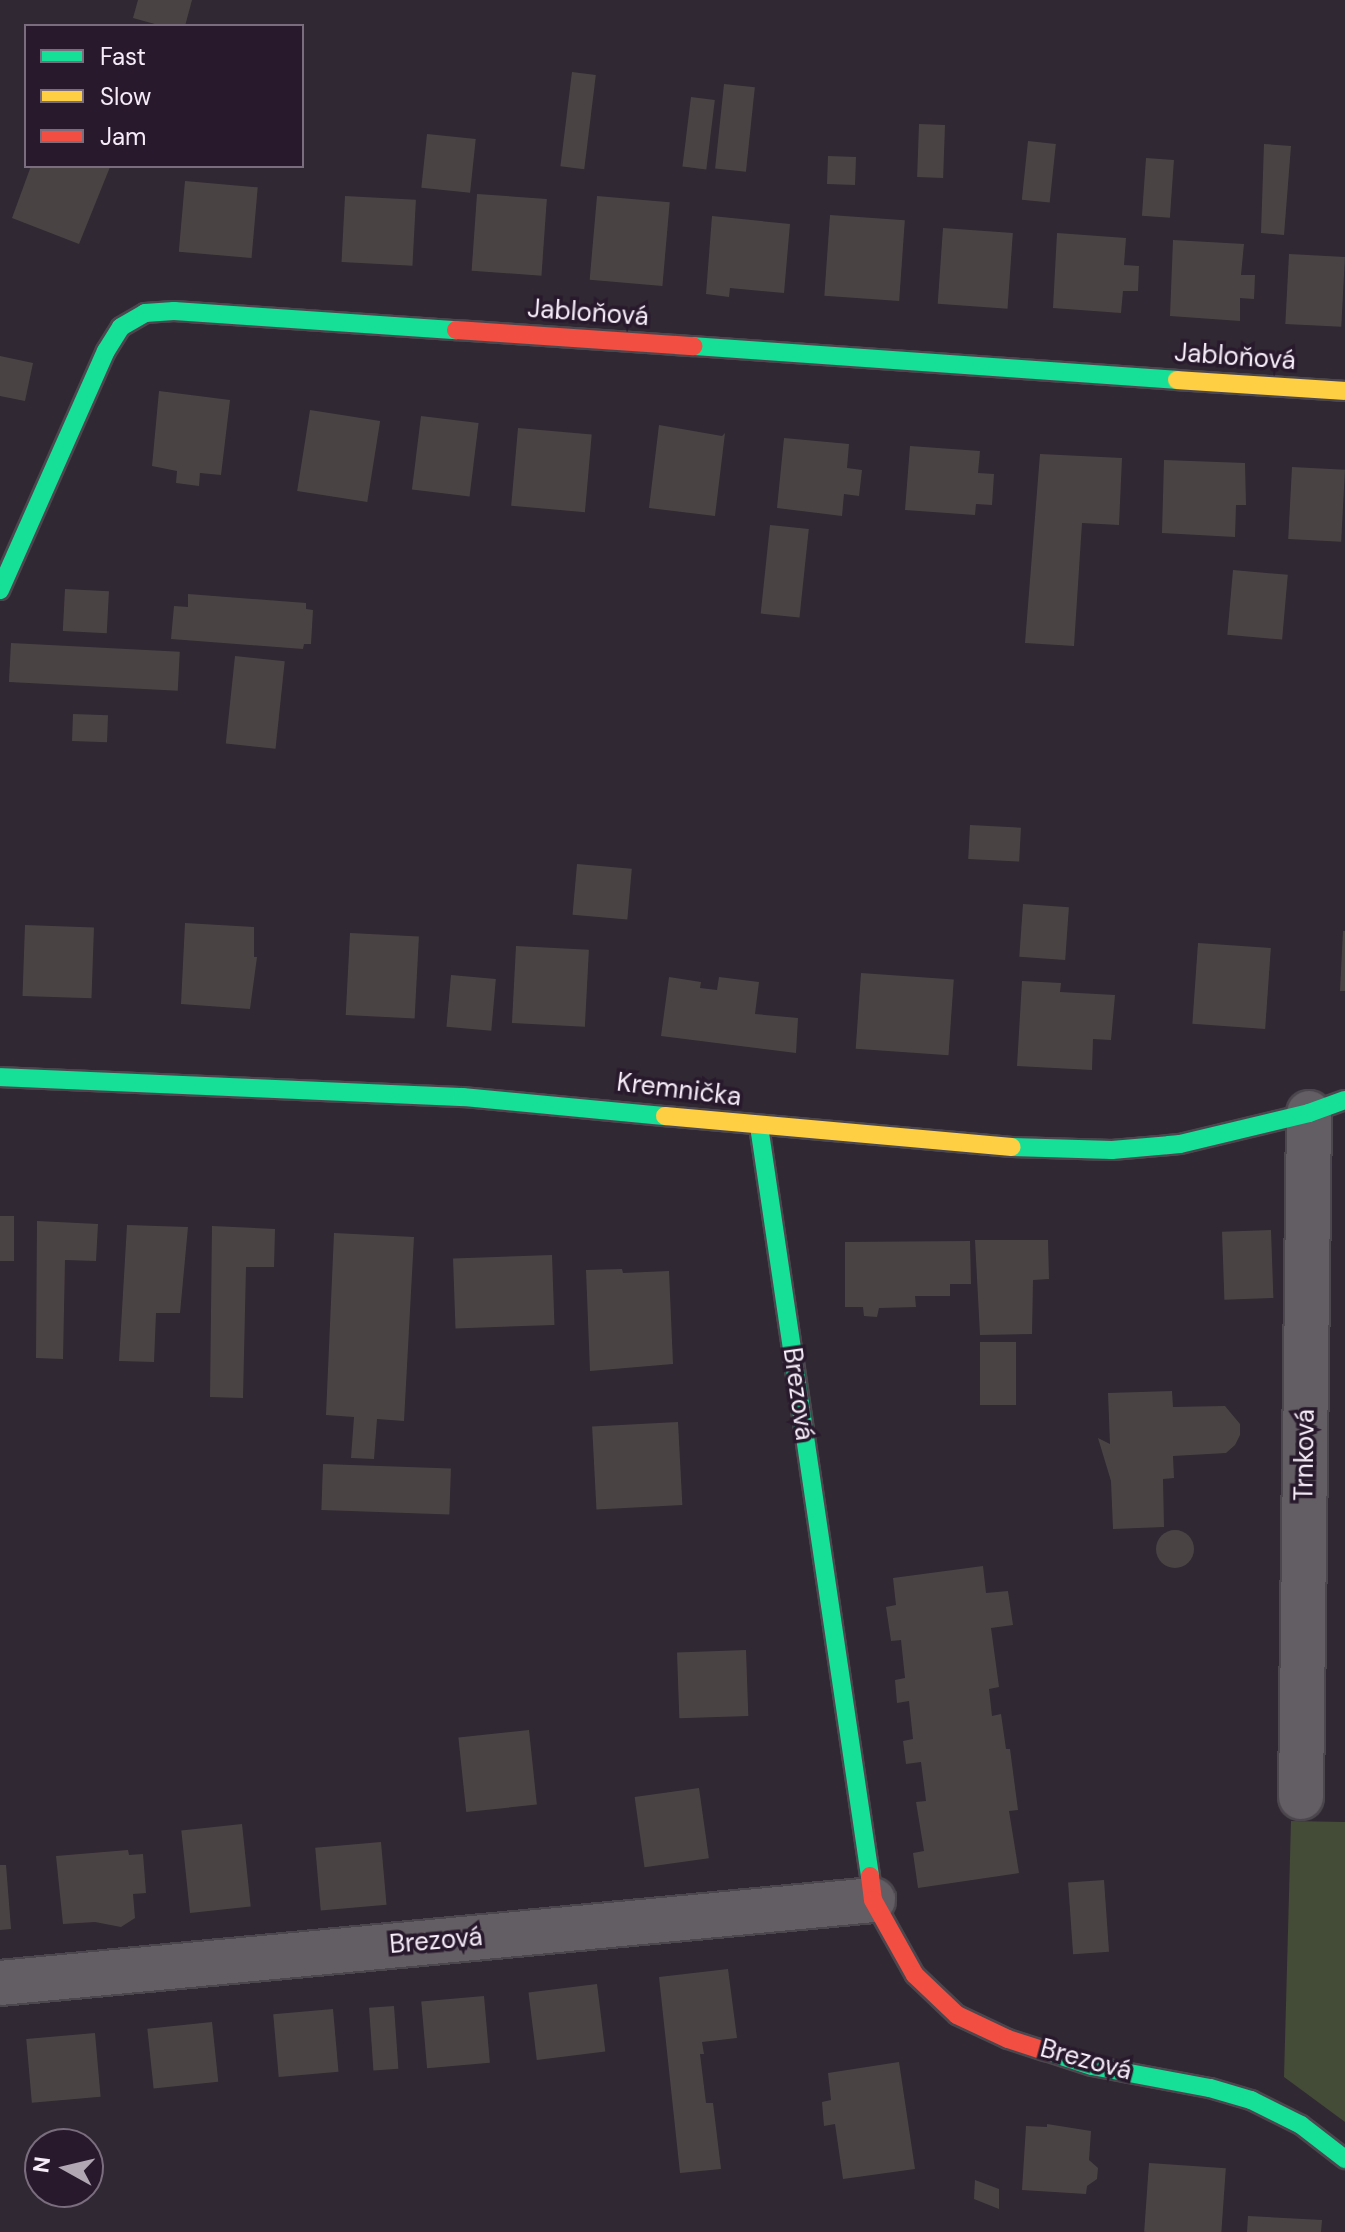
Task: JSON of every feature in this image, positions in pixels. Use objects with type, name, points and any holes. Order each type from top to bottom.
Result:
[{"type":"street","name":"Jabloňová","points":[[0,590],[106,351],[121,327],[145,313],[174,311],[1345,391]]},
{"type":"street","name":"Kremnička","points":[[0,1077],[448,1096],[600,1107],[759,1126],[991,1146],[1112,1150],[1180,1144],[1327,1106]]},
{"type":"street","name":"Trnková","points":[[1301,1797],[1327,1106]]},
{"type":"street","name":"Brezová","points":[[759,1126],[873,1900],[915,1975],[957,2015],[1008,2039],[1092,2066],[1210,2088],[1251,2100],[1301,2125],[1345,2159]]},
{"type":"street","name":"Brezová","points":[[0,1983],[873,1900]]},
{"type":"green space","points":[[1291,1821],[1345,1822],[1345,2122],[1284,2077]]},
{"type":"building","points":[[138,0],[192,0],[186,24],[155,24],[133,18]]},
{"type":"building","points":[[572,72],[596,75],[584,169],[560,166]]},
{"type":"building","points":[[724,84],[755,87],[746,172],[715,169]]},
{"type":"building","points":[[691,97],[715,100],[706,169],[682,166]]},
{"type":"building","points":[[919,124],[945,125],[943,178],[917,177]]},
{"type":"building","points":[[427,134],[476,139],[470,193],[421,188]]},
{"type":"building","points":[[1028,141],[1056,144],[1050,203],[1022,200]]},
{"type":"building","points":[[1264,144],[1291,146],[1284,235],[1261,233]]},
{"type":"building","points":[[828,156],[856,157],[855,185],[827,184]]},
{"type":"building","points":[[1146,158],[1174,160],[1170,218],[1142,216]]},
{"type":"building","points":[[30,168],[110,168],[79,244],[12,218]]},
{"type":"building","points":[[185,181],[258,187],[252,258],[179,252]]},
{"type":"building","points":[[477,194],[547,199],[541,276],[472,271]]},
{"type":"building","points":[[345,196],[416,200],[412,266],[342,262]]},
{"type":"building","points":[[597,196],[670,202],[662,286],[590,280]]},
{"type":"building","points":[[830,215],[905,220],[899,301],[824,296]]},
{"type":"building","points":[[712,216],[790,224],[784,293],[730,288],[729,297],[706,294]]},
{"type":"building","points":[[943,228],[1013,233],[1008,309],[938,304]]},
{"type":"building","points":[[1057,233],[1126,238],[1124,265],[1139,266],[1138,291],[1123,291],[1121,313],[1053,308]]},
{"type":"building","points":[[1173,240],[1244,244],[1241,275],[1255,275],[1254,299],[1240,298],[1240,321],[1170,316]]},
{"type":"building","points":[[1289,254],[1345,257],[1341,327],[1285,324]]},
{"type":"building","points":[[0,356],[33,363],[25,401],[0,396]]},
{"type":"building","points":[[159,391],[230,400],[221,475],[200,473],[199,486],[176,483],[177,471],[152,466]]},
{"type":"building","points":[[310,410],[380,421],[367,502],[297,491]]},
{"type":"building","points":[[421,416],[479,423],[470,497],[412,489]]},
{"type":"building","points":[[659,425],[722,436],[725,433],[715,516],[649,508]]},
{"type":"building","points":[[518,428],[592,434],[585,512],[511,506]]},
{"type":"building","points":[[784,438],[849,444],[847,468],[862,470],[859,496],[844,494],[842,516],[777,508]]},
{"type":"building","points":[[910,446],[980,451],[978,473],[994,474],[992,505],[976,504],[975,515],[905,510]]},
{"type":"building","points":[[1040,454],[1122,458],[1119,525],[1082,523],[1074,646],[1025,643]]},
{"type":"building","points":[[1164,460],[1245,463],[1246,505],[1236,505],[1235,537],[1162,533]]},
{"type":"building","points":[[1292,467],[1345,470],[1341,542],[1288,539]]},
{"type":"building","points":[[770,525],[809,529],[799,618],[761,614]]},
{"type":"building","points":[[1233,570],[1288,575],[1282,640],[1227,635]]},
{"type":"building","points":[[65,589],[109,591],[107,633],[63,631]]},
{"type":"building","points":[[188,594],[306,603],[306,609],[313,610],[311,644],[304,644],[303,649],[171,639],[174,606],[188,607]]},
{"type":"building","points":[[11,643],[180,652],[178,691],[9,682]]},
{"type":"building","points":[[235,656],[285,661],[276,749],[226,744]]},
{"type":"building","points":[[73,714],[108,715],[107,742],[72,741]]},
{"type":"building","points":[[970,825],[1021,828],[1019,862],[968,859]]},
{"type":"building","points":[[577,864],[632,869],[627,920],[573,915]]},
{"type":"building","points":[[1023,904],[1069,907],[1065,960],[1019,957]]},
{"type":"building","points":[[185,923],[254,927],[254,957],[257,957],[250,1009],[181,1004]]},
{"type":"building","points":[[25,925],[94,927],[91,998],[23,996]]},
{"type":"building","points":[[1343,931],[1345,991],[1340,991]]},
{"type":"building","points":[[350,933],[419,937],[415,1018],[346,1015]]},
{"type":"building","points":[[1198,943],[1271,948],[1265,1029],[1192,1024]]},
{"type":"building","points":[[516,946],[589,950],[585,1027],[512,1023]]},
{"type":"building","points":[[861,973],[954,979],[948,1055],[856,1049]]},
{"type":"building","points":[[451,975],[496,979],[491,1031],[446,1027]]},
{"type":"building","points":[[669,977],[701,982],[700,988],[717,990],[719,977],[759,982],[755,1014],[798,1018],[796,1053],[661,1036]]},
{"type":"building","points":[[1022,981],[1061,983],[1060,992],[1115,995],[1111,1040],[1093,1039],[1092,1070],[1017,1066]]},
{"type":"building","points":[[0,1216],[14,1216],[14,1261],[0,1261]]},
{"type":"building","points":[[37,1221],[98,1224],[96,1261],[65,1260],[63,1359],[36,1358]]},
{"type":"building","points":[[127,1225],[188,1227],[180,1313],[156,1313],[154,1362],[119,1361]]},
{"type":"building","points":[[212,1226],[275,1229],[274,1267],[246,1267],[243,1398],[210,1397]]},
{"type":"building","points":[[1271,1230],[1273,1298],[1224,1300],[1222,1232]]},
{"type":"building","points":[[334,1233],[414,1237],[404,1421],[377,1419],[374,1459],[351,1458],[354,1417],[326,1415]]},
{"type":"building","points":[[975,1240],[1048,1240],[1049,1279],[1033,1280],[1032,1334],[980,1335]]},
{"type":"building","points":[[970,1241],[971,1284],[950,1284],[950,1296],[915,1296],[916,1307],[879,1308],[877,1317],[864,1316],[863,1307],[845,1307],[845,1242]]},
{"type":"building","points":[[552,1255],[554,1325],[456,1328],[453,1258]]},
{"type":"building","points":[[622,1269],[623,1273],[669,1271],[673,1364],[590,1371],[586,1270]]},
{"type":"building","points":[[980,1342],[1016,1342],[1016,1405],[980,1405]]},
{"type":"building","points":[[1172,1391],[1173,1407],[1225,1406],[1240,1424],[1240,1435],[1226,1453],[1173,1456],[1174,1478],[1163,1479],[1164,1527],[1113,1529],[1111,1481],[1098,1438],[1110,1444],[1108,1393]]},
{"type":"building","points":[[678,1422],[682,1505],[596,1509],[592,1427]]},
{"type":"building","points":[[323,1464],[451,1468],[449,1514],[321,1510]]},
{"type":"building","points":[[1175,1530],[1189,1535],[1194,1549],[1189,1563],[1175,1568],[1161,1563],[1156,1549],[1161,1535]]},
{"type":"building","points":[[983,1566],[986,1593],[1008,1591],[1013,1625],[991,1628],[999,1687],[989,1689],[992,1716],[1001,1714],[1006,1749],[1010,1749],[1018,1810],[1009,1811],[1019,1873],[918,1888],[913,1853],[924,1851],[916,1802],[926,1801],[921,1762],[906,1764],[903,1741],[913,1739],[909,1701],[897,1703],[895,1680],[905,1678],[901,1640],[891,1641],[886,1607],[896,1605],[893,1578]]},
{"type":"building","points":[[746,1650],[748,1716],[679,1718],[677,1652]]},
{"type":"building","points":[[529,1730],[537,1805],[466,1812],[458,1737]]},
{"type":"building","points":[[699,1788],[709,1858],[645,1867],[635,1797]]},
{"type":"building","points":[[242,1824],[251,1907],[190,1913],[181,1830]]},
{"type":"building","points":[[381,1842],[386,1905],[321,1911],[315,1848]]},
{"type":"building","points":[[128,1850],[129,1855],[143,1854],[146,1893],[133,1894],[135,1918],[121,1927],[95,1922],[63,1924],[56,1856]]},
{"type":"building","points":[[0,1865],[6,1865],[11,1929],[0,1930]]},
{"type":"building","points":[[1104,1880],[1109,1952],[1073,1954],[1068,1883]]},
{"type":"building","points":[[728,1969],[737,2038],[702,2042],[704,2054],[700,2054],[706,2103],[713,2103],[721,2169],[680,2173],[659,1977]]},
{"type":"building","points":[[597,1984],[605,2051],[537,2060],[529,1992]]},
{"type":"building","points":[[484,1996],[490,2063],[427,2068],[421,2001]]},
{"type":"building","points":[[394,2006],[398,2069],[373,2071],[369,2008]]},
{"type":"building","points":[[333,2009],[338,2072],[279,2077],[273,2014]]},
{"type":"building","points":[[212,2022],[218,2082],[154,2088],[147,2029]]},
{"type":"building","points":[[95,2033],[101,2097],[32,2103],[26,2039]]},
{"type":"building","points":[[899,2062],[915,2169],[843,2179],[835,2124],[824,2126],[822,2102],[831,2100],[828,2073]]},
{"type":"building","points":[[1047,2124],[1091,2131],[1089,2160],[1098,2168],[1097,2179],[1087,2186],[1086,2194],[1022,2190],[1026,2126],[1047,2127]]},
{"type":"building","points":[[1149,2163],[1226,2168],[1221,2232],[1144,2232]]},
{"type":"building","points":[[975,2180],[999,2189],[999,2209],[974,2199]]},
{"type":"building","points":[[1248,2216],[1322,2220],[1321,2232],[1247,2232]]},
{"type":"traffic: fast","points":[[0,590],[106,351],[121,327],[145,313],[174,311],[456,330]]},
{"type":"traffic: fast","points":[[693,346],[1177,380]]},
{"type":"traffic: fast","points":[[0,1077],[463,1097],[665,1116]]},
{"type":"traffic: fast","points":[[1012,1147],[1112,1150],[1180,1144],[1309,1113],[1345,1100]]},
{"type":"traffic: fast","points":[[759,1126],[870,1876]]},
{"type":"traffic: fast","points":[[1046,2051],[1092,2066],[1210,2088],[1251,2100],[1301,2125],[1345,2159]]},
{"type":"traffic: slow","points":[[1177,380],[1345,391]]},
{"type":"traffic: slow","points":[[665,1116],[1012,1147]]},
{"type":"traffic: jam","points":[[456,330],[693,346]]},
{"type":"traffic: jam","points":[[870,1876],[873,1900],[915,1975],[957,2015],[1008,2039],[1046,2051]]}]
